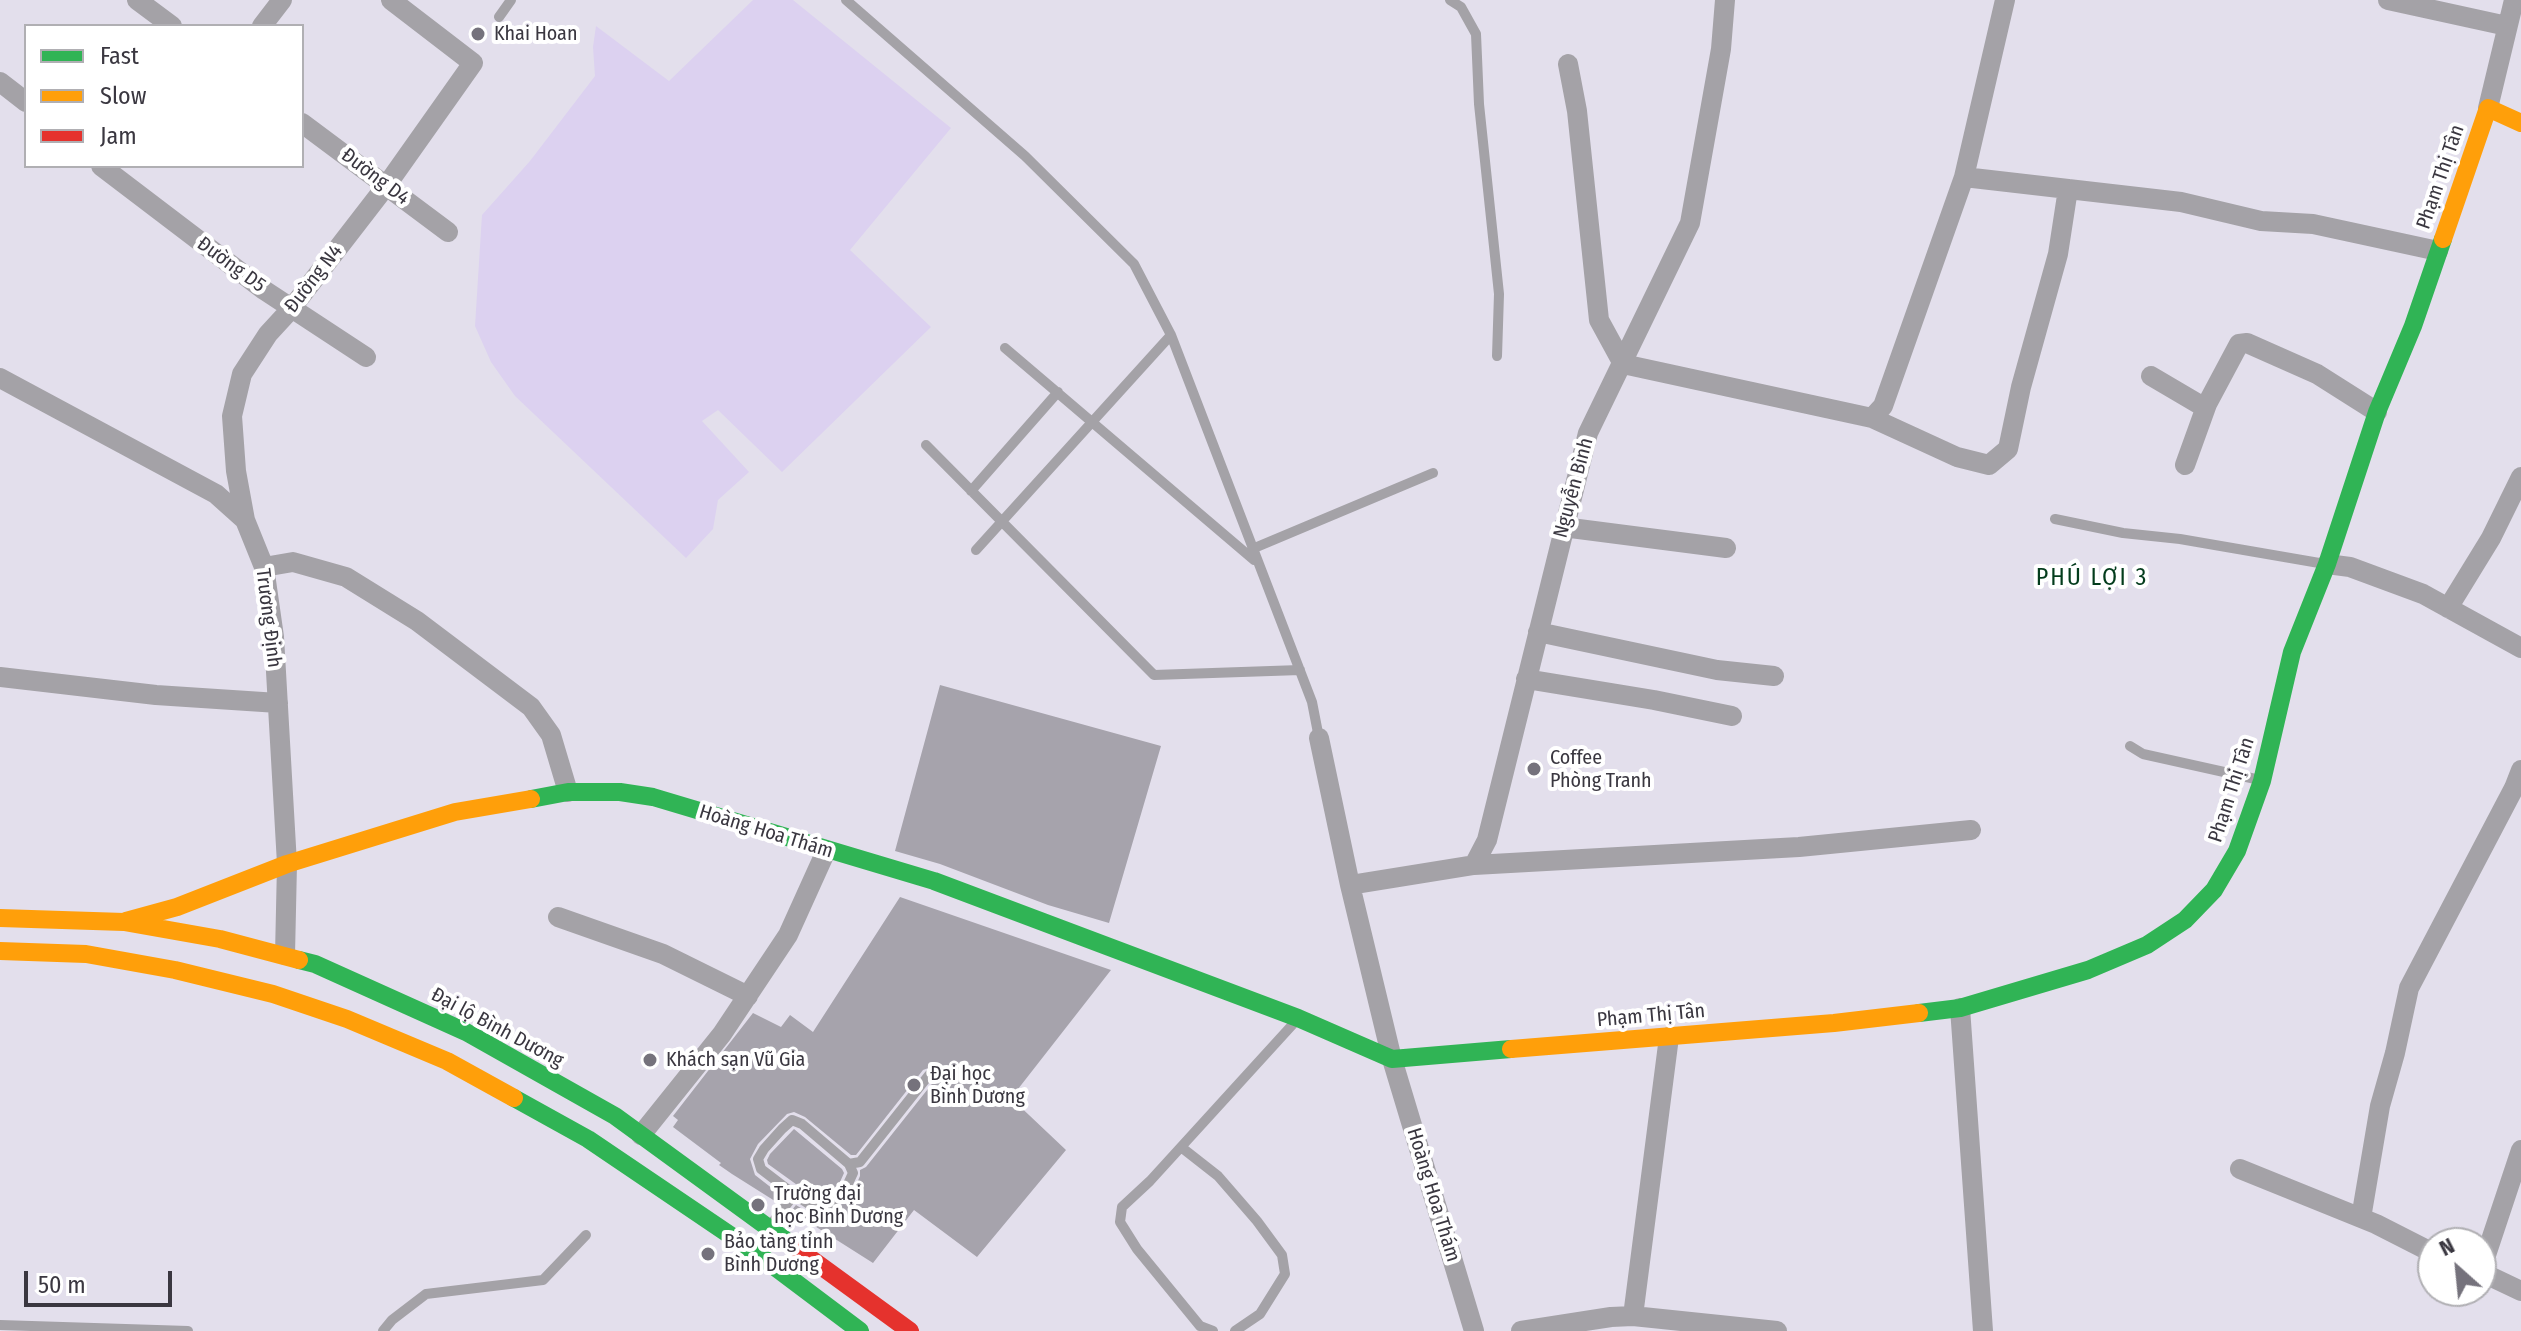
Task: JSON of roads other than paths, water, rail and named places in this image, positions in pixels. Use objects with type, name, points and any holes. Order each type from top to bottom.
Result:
[{"type":"main road","name":"Phạm Thị Tân","points":[[1392,1059],[1834,1023],[1960,1008],[2088,970],[2147,945],[2185,920],[2214,890],[2237,851],[2262,781],[2292,652],[2327,564],[2377,412],[2413,326],[2488,108],[2521,123]]},
{"type":"main road","name":"Hoàng Hoa Thám","points":[[124,922],[177,907],[287,864],[455,812],[568,792],[620,792],[653,797],[934,881],[1298,1018],[1392,1059]]},
{"type":"main road","name":"Đại lộ Bình Dương","points":[[0,918],[124,922],[220,939],[347,1019],[447,1061],[588,1139],[755,1252],[860,1331]]},
{"type":"main road","name":"Đại lộ Bình Dương","points":[[0,951],[86,954],[175,970],[279,975],[315,964],[466,1032],[615,1116],[910,1331]]},
{"type":"street","points":[[137,0],[169,24]]},
{"type":"street","points":[[264,24],[282,0]]},
{"type":"street","name":"Đường N4","points":[[245,520],[236,471],[232,416],[242,374],[268,334],[386,186],[473,63],[391,0]]},
{"type":"street","name":"Nguyễn Bình","points":[[1474,865],[1487,840],[1588,433],[1690,223],[1721,49],[1725,0]]},
{"type":"street","points":[[1872,418],[1883,406],[1964,177],[2005,0]]},
{"type":"street","points":[[2388,0],[2507,26]]},
{"type":"street","points":[[2488,108],[2514,0]]},
{"type":"street","points":[[1568,64],[1577,111],[1599,320],[1623,364],[1872,418],[1957,457],[1989,465],[2008,449],[2021,387],[2058,254],[2068,189]]},
{"type":"street","points":[[0,82],[24,100]]},
{"type":"street","name":"Đường D4","points":[[304,124],[448,232]]},
{"type":"street","name":"Đường D5","points":[[104,168],[291,309],[366,357]]},
{"type":"street","points":[[1964,177],[2181,202],[2261,221],[2313,224],[2438,251]]},
{"type":"street","points":[[2185,465],[2207,404],[2239,344],[2247,343],[2317,374],[2377,412]]},
{"type":"street","points":[[2151,376],[2202,406],[2207,404]]},
{"type":"street","name":"Trương Định","points":[[0,378],[216,494],[245,520],[264,567],[274,637],[287,864],[279,975]]},
{"type":"street","points":[[2448,608],[2491,538],[2521,477]]},
{"type":"street","points":[[1563,527],[1726,548]]},
{"type":"street","points":[[264,567],[293,562],[346,577],[417,621],[531,707],[551,735],[568,792]]},
{"type":"street","points":[[2327,564],[2350,567],[2423,594],[2521,648]]},
{"type":"street","points":[[1538,632],[1717,670],[1774,676]]},
{"type":"street","points":[[0,677],[156,695],[278,703]]},
{"type":"street","points":[[1526,679],[1732,716]]},
{"type":"street","name":"Hoàng Hoa Thám","points":[[1319,738],[1392,1059],[1474,1331]]},
{"type":"street","points":[[2361,1218],[2378,1118],[2409,988],[2521,770]]},
{"type":"street","points":[[1350,885],[1474,865],[1799,847],[1971,830]]},
{"type":"street","points":[[641,1135],[722,1034],[788,935],[826,851]]},
{"type":"street","points":[[558,917],[663,954],[748,996]]},
{"type":"street","points":[[1960,1008],[1983,1331]]},
{"type":"street","points":[[1633,1316],[1669,1037]]},
{"type":"street","points":[[2496,1227],[2521,1150]]},
{"type":"street","points":[[2240,1169],[2361,1218],[2417,1245]]},
{"type":"street","points":[[2497,1279],[2521,1291]]},
{"type":"street","points":[[1521,1331],[1579,1326],[1633,1316],[1777,1331]]},
{"type":"lane","points":[[499,17],[511,0]]},
{"type":"lane","points":[[846,0],[1025,156],[1134,264],[1171,335],[1312,702],[1319,738]]},
{"type":"lane","points":[[1450,0],[1461,7],[1476,34],[1479,104],[1499,294],[1497,356]]},
{"type":"lane","points":[[976,550],[1171,335]]},
{"type":"lane","points":[[1005,348],[1259,564]]},
{"type":"lane","points":[[971,491],[1058,392]]},
{"type":"lane","points":[[926,445],[1154,675],[1300,670]]},
{"type":"lane","points":[[1252,549],[1433,473]]},
{"type":"lane","points":[[2055,519],[2123,533],[2180,539],[2327,564]]},
{"type":"lane","points":[[2130,746],[2143,754],[2262,781]]},
{"type":"lane","points":[[1213,1331],[1200,1326],[1137,1249],[1120,1222],[1122,1207],[1150,1181],[1298,1018]]},
{"type":"lane","points":[[849,1164],[860,1162],[929,1075]]},
{"type":"lane","points":[[792,1120],[802,1124],[849,1164],[853,1173],[847,1186],[827,1209],[815,1208],[791,1192],[761,1169],[758,1159],[792,1120]]},
{"type":"lane","points":[[1181,1147],[1218,1176],[1282,1255],[1285,1274],[1260,1314],[1235,1331]]},
{"type":"lane","points":[[768,1228],[790,1200],[791,1192]]},
{"type":"lane","points":[[383,1331],[392,1320],[426,1294],[543,1280],[586,1235]]},
{"type":"lane","points":[[0,1325],[188,1331]]},
{"type":"place","name":"Khai Hoan","points":[[478,34]]},
{"type":"place","name":"Coffee Phòng Tranh","points":[[1534,769]]},
{"type":"place","name":"Khách sạn Vũ Gia","points":[[650,1060]]},
{"type":"place","name":"Đại học Bình Dương","points":[[914,1085]]},
{"type":"place","name":"Trường đại học Bình Dương","points":[[758,1205]]},
{"type":"place","name":"Bảo tàng tỉnh Bình Dương","points":[[708,1254]]},
{"type":"district","name":"PHÚ LỢI 3","points":[[2092,578]]}]
